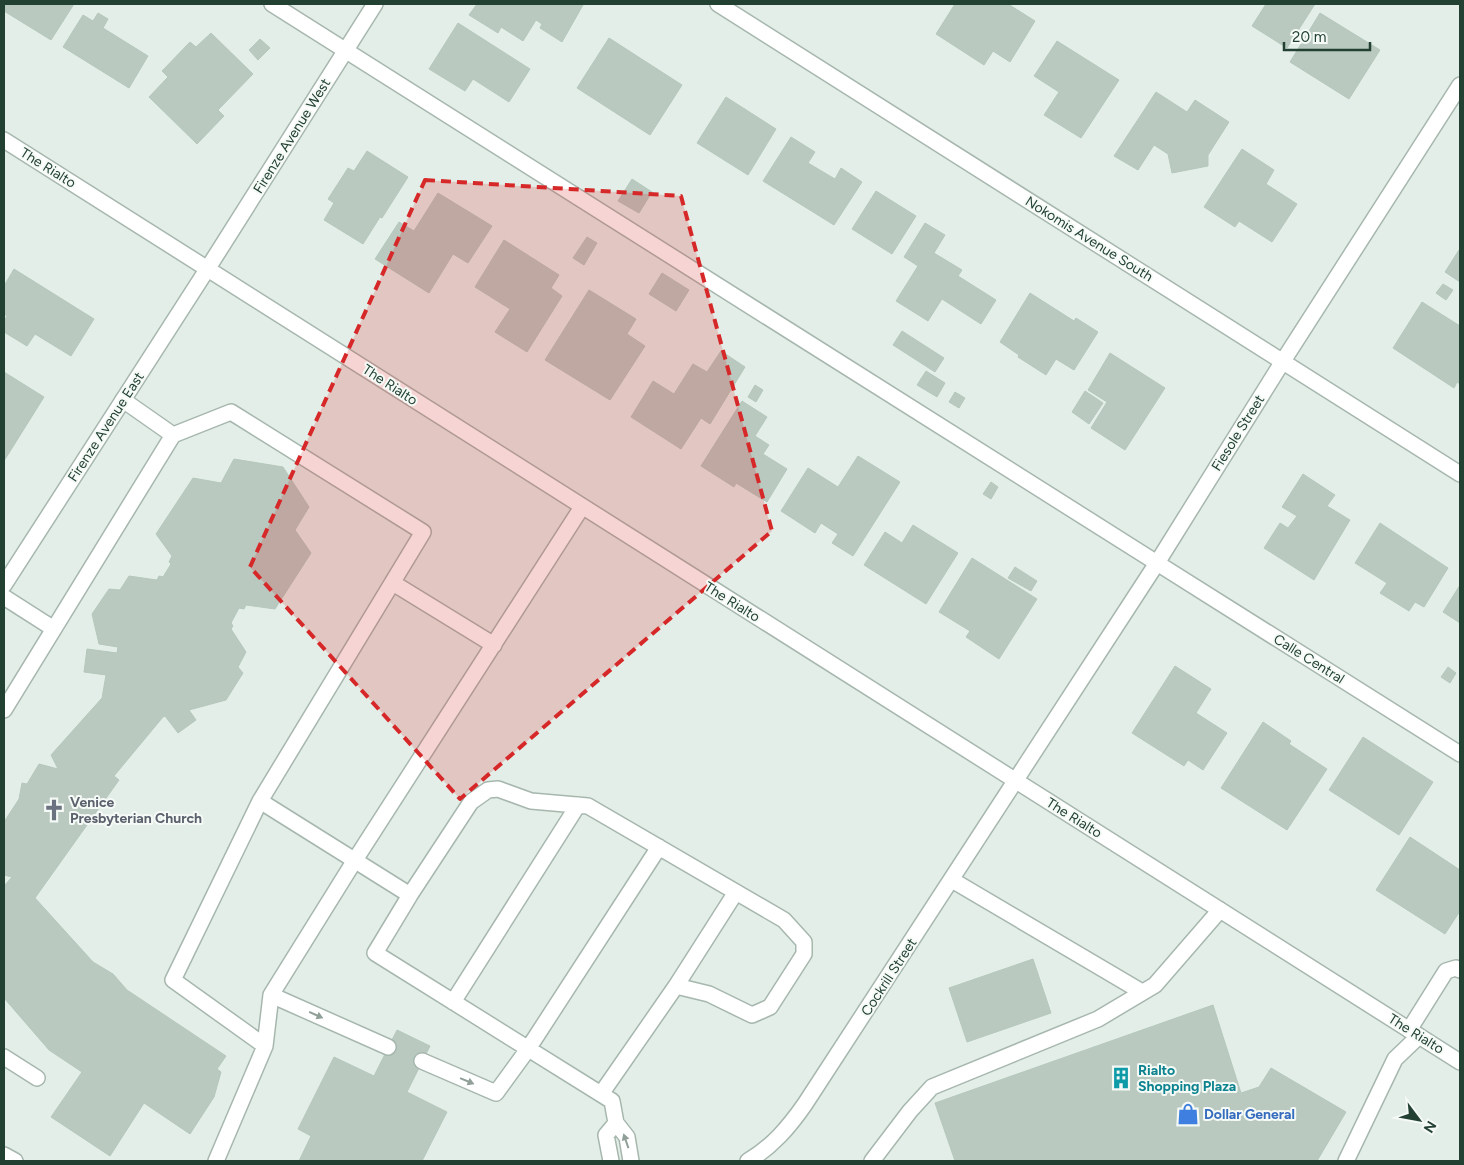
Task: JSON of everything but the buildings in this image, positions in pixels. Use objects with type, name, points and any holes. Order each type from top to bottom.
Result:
[{"type":"street","name":"Calle Central","points":[[272,4],[1460,754]]},
{"type":"street","name":"Firenze Avenue West","points":[[208,268],[375,4]]},
{"type":"street","name":"Nokomis Avenue South","points":[[718,4],[1460,474]]},
{"type":"street","name":"Fiesole Street","points":[[1017,781],[1157,563],[1282,361],[1460,85]]},
{"type":"street","name":"The Rialto","points":[[4,140],[1460,1062]]},
{"type":"street","name":"Firenze Avenue East","points":[[4,585],[208,268]]},
{"type":"street","points":[[123,400],[173,435]]},
{"type":"street","points":[[4,710],[173,435],[231,412],[423,532],[260,801],[173,980],[265,1046]]},
{"type":"street","points":[[216,1161],[265,1046],[271,995],[355,860],[582,507]]},
{"type":"street","points":[[392,583],[494,645]]},
{"type":"street","points":[[4,597],[54,629]]},
{"type":"street","name":"Cockrill Street","points":[[748,1161],[785,1131],[805,1104],[1017,781]]},
{"type":"street","points":[[631,1161],[627,1137],[616,1123],[612,1101],[375,953],[410,895],[471,802],[488,790],[498,789],[531,801],[588,806],[784,920],[804,942],[804,954],[770,1007],[752,1015],[709,994],[676,986]]},
{"type":"street","points":[[260,801],[410,895]]},
{"type":"street","points":[[453,1002],[578,805]]},
{"type":"street","points":[[422,1061],[496,1093],[528,1049],[659,847]]},
{"type":"street","points":[[952,880],[1142,992]]},
{"type":"street","points":[[601,1094],[676,986],[736,892]]},
{"type":"street","points":[[872,1161],[910,1111],[932,1087],[1098,1019],[1155,985],[1220,910]]},
{"type":"street","points":[[1346,1161],[1395,1059],[1414,1033],[1446,972],[1456,968],[1460,970]]},
{"type":"street","points":[[271,995],[388,1048]]},
{"type":"street","points":[[4,1056],[37,1078]]},
{"type":"street","points":[[611,1161],[606,1135],[616,1123]]},
{"type":"street","points":[[4,1155],[15,1161]]},
{"type":"highlighted area","points":[[425,180],[681,196],[772,531],[460,799],[250,567]]},
{"type":"place","name":"Venice Presbyterian Church","points":[[54,810]]},
{"type":"place","name":"Rialto Shopping Plaza","points":[[1121,1078]]},
{"type":"place","name":"Dollar General","points":[[1188,1114]]}]
